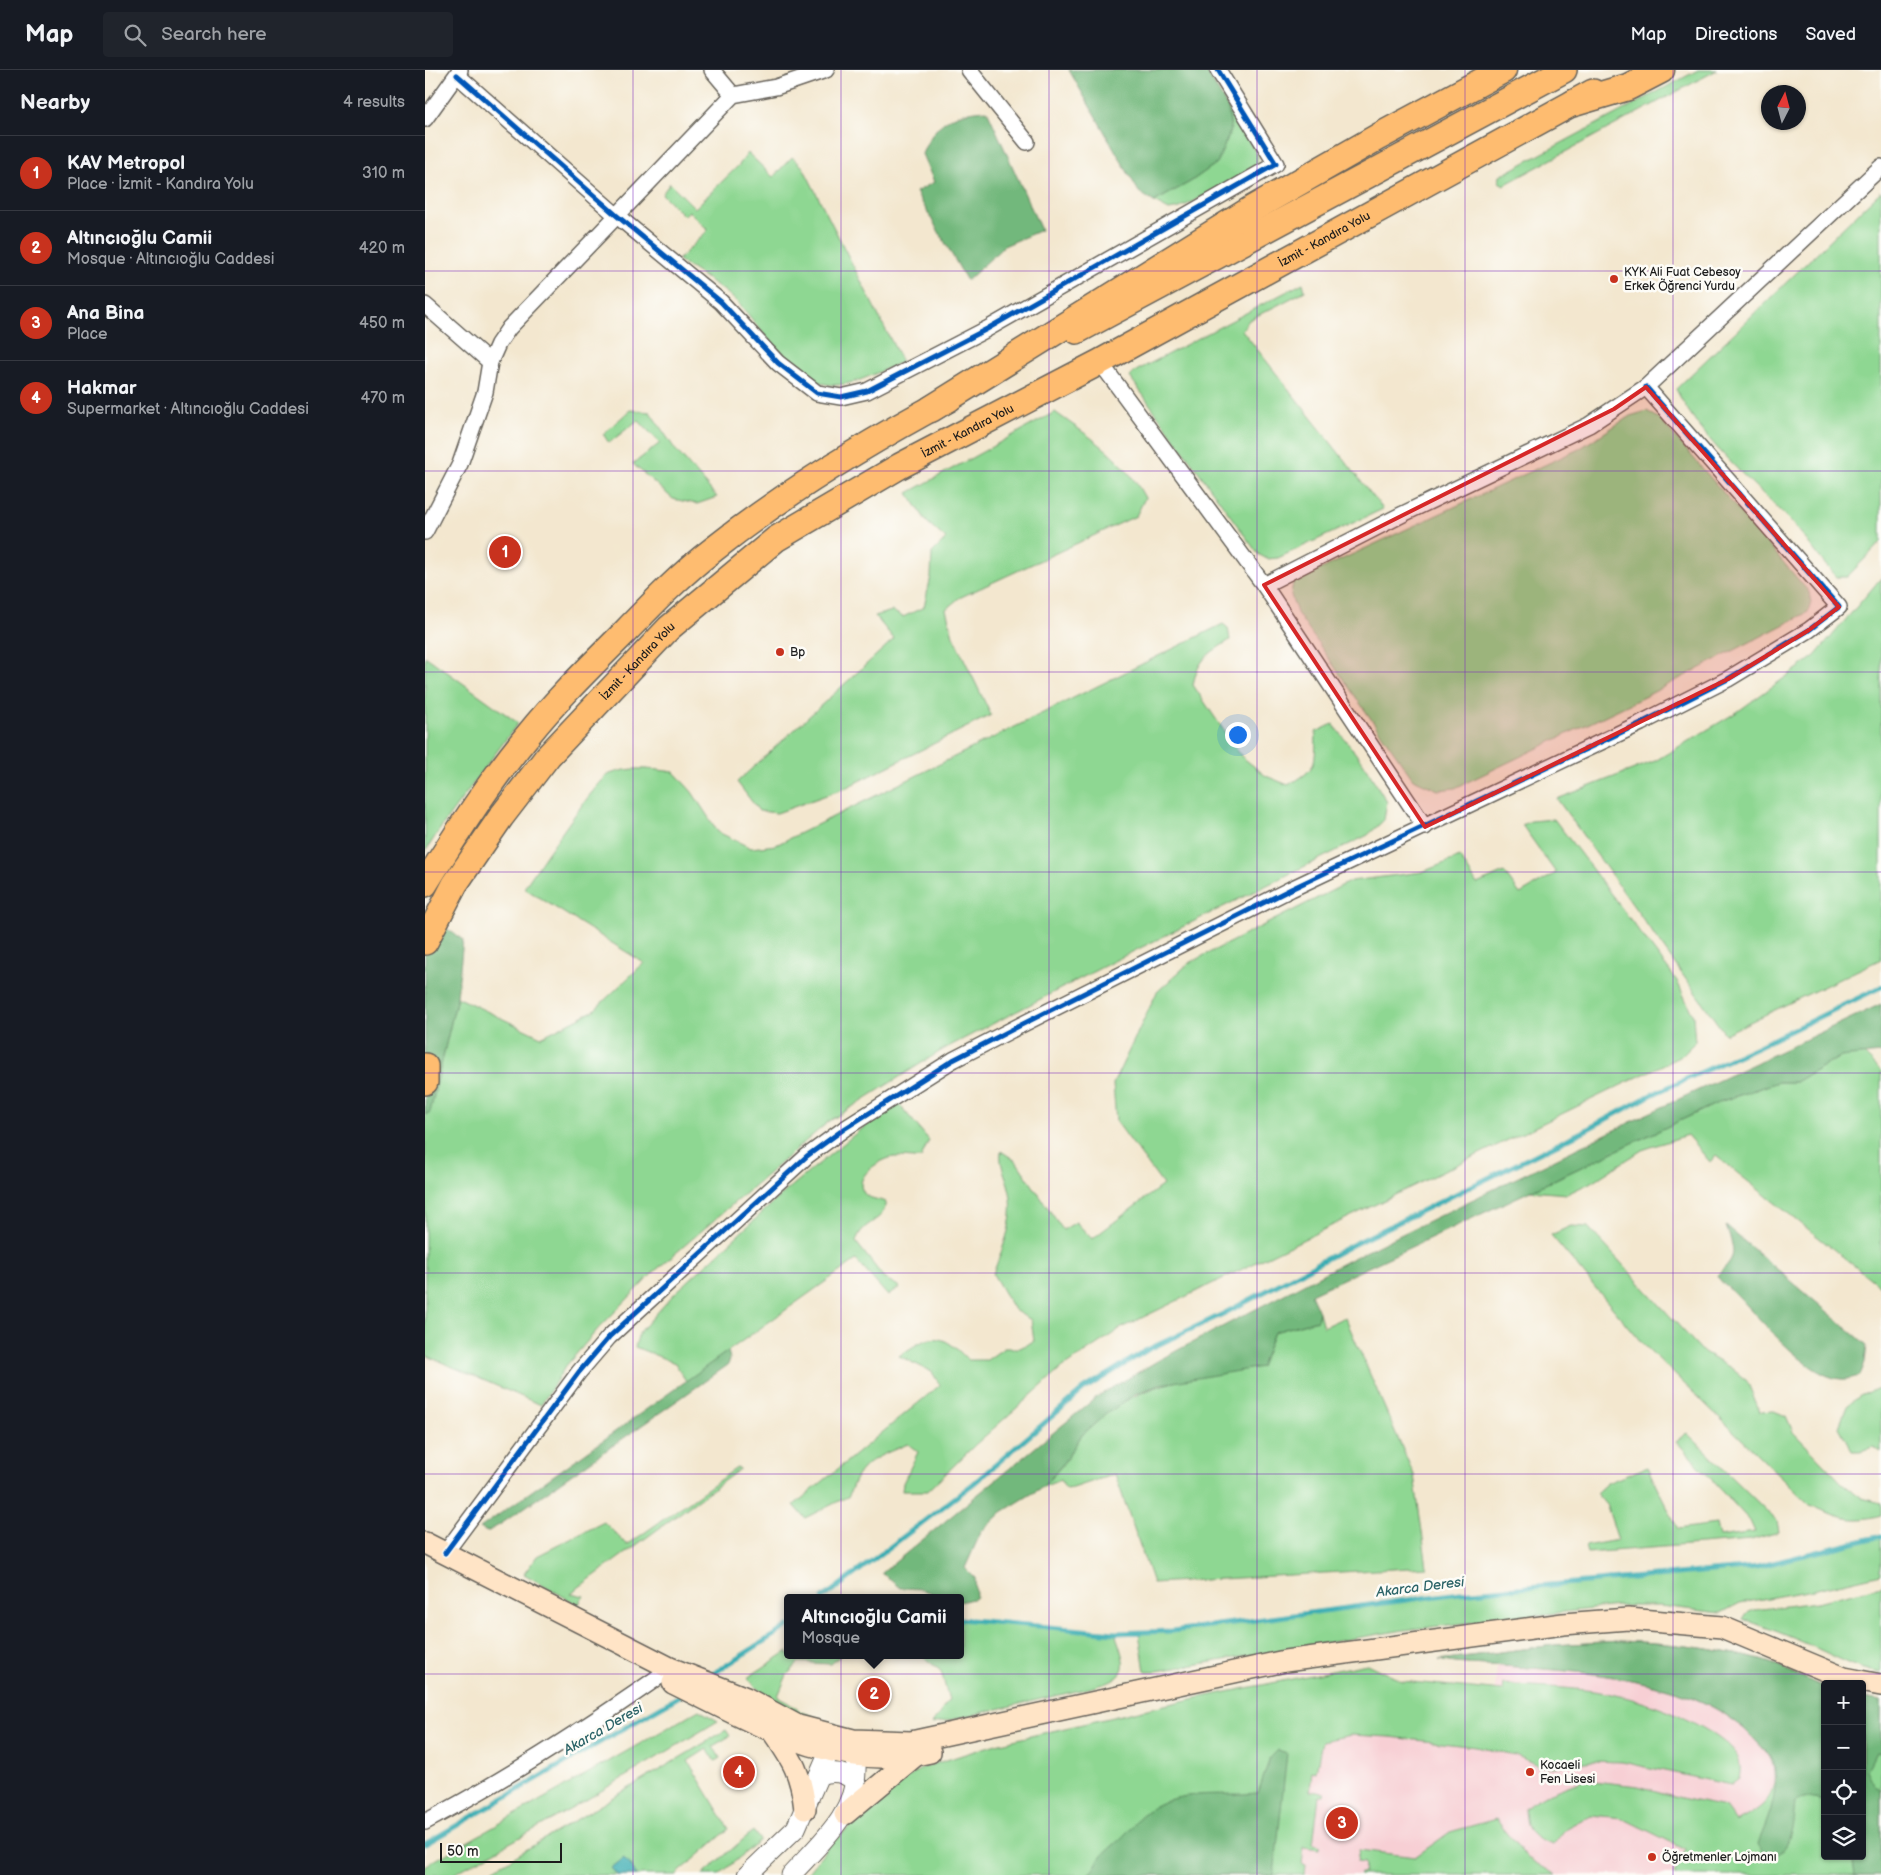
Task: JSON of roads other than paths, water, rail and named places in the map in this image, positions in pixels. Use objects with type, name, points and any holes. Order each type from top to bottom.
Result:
[{"type":"highway","points":[[425,884],[470,814],[526,737],[563,694],[667,589],[753,519],[821,474],[931,409],[1260,205],[1378,137],[1503,70]]},
{"type":"highway","points":[[931,409],[1564,70]]},
{"type":"highway","name":"İzmit - Kandıra Yolu","points":[[425,942],[460,877],[501,816],[548,756],[669,628],[776,539],[900,466],[1100,362],[1635,70]]},
{"type":"highway","points":[[1574,103],[1628,87],[1661,70]]},
{"type":"highway","points":[[425,870],[446,851]]},
{"type":"highway","points":[[425,1066],[425,1082]]},
{"type":"main road","points":[[425,1542],[435,1553],[665,1672],[742,1707],[798,1726],[844,1746],[885,1742],[911,1742],[1285,1661],[1563,1624],[1628,1619],[1722,1627],[1844,1678],[1881,1685]]},
{"type":"main road","points":[[773,1732],[844,1746],[889,1758],[916,1755],[1288,1672],[1391,1656],[1604,1630],[1712,1638],[1772,1658],[1823,1680]]},
{"type":"main road","points":[[1866,1694],[1881,1697]]},
{"type":"main road","points":[[742,1707],[773,1732],[796,1768],[802,1782],[805,1809]]},
{"type":"main road","points":[[845,1814],[916,1755]]},
{"type":"street","points":[[712,70],[733,95]]},
{"type":"street","points":[[425,532],[429,515],[460,464],[485,392],[490,362],[498,344],[509,328],[616,214],[733,95],[776,87],[826,70]]},
{"type":"street","points":[[969,70],[1027,142]]},
{"type":"street","points":[[425,119],[458,72],[616,214],[721,302],[778,363],[799,381],[817,392],[841,397],[867,391],[987,329],[1276,164],[1218,70]]},
{"type":"street","points":[[1264,584],[1403,514],[1589,425],[1646,387],[1881,167]]},
{"type":"street","points":[[425,305],[490,362]]},
{"type":"street","points":[[1100,362],[1264,584],[1425,827]]},
{"type":"street","points":[[435,1553],[609,1337],[807,1156],[844,1129],[953,1060],[1021,1025],[1291,889],[1425,827],[1728,679],[1809,630],[1839,607],[1646,387]]},
{"type":"street","points":[[425,1822],[478,1794],[574,1734],[665,1672]]},
{"type":"street","points":[[747,1875],[796,1828],[819,1775],[844,1746]]},
{"type":"street","points":[[791,1875],[845,1814],[856,1783],[844,1746]]},
{"type":"street","points":[[819,1775],[839,1772],[848,1776],[856,1783]]},
{"type":"water","points":[[624,1858],[637,1875],[617,1875],[611,1868]]},
{"type":"waterway","points":[[828,1594],[973,1484],[1084,1389],[1147,1350],[1225,1313],[1350,1246],[1584,1131],[1651,1095],[1759,1046],[1881,987]]},
{"type":"waterway","name":"Akarca Deresi","points":[[964,1619],[1115,1633],[1172,1631],[1460,1593],[1757,1567],[1881,1536]]},
{"type":"waterway","name":"Akarca Deresi","points":[[708,1677],[784,1629]]},
{"type":"waterway","name":"Akarca Deresi","points":[[425,1844],[683,1694]]},
{"type":"place","name":"KYK Ali Fuat Cebesoy Erkek Öğrenci Yurdu","points":[[1614,279]]},
{"type":"place","name":"KAV Metropol","points":[[505,552]]},
{"type":"place","name":"Bp","points":[[780,652]]},
{"type":"place","name":"Altıncıoğlu Camii","points":[[874,1694]]},
{"type":"place","name":"Hakmar","points":[[739,1772]]},
{"type":"place","name":"Kocaeli Fen Lisesi","points":[[1530,1772]]},
{"type":"place","name":"Ana Bina","points":[[1342,1823]]},
{"type":"place","name":"Öğretmenler Lojmanı","points":[[1652,1857]]}]
